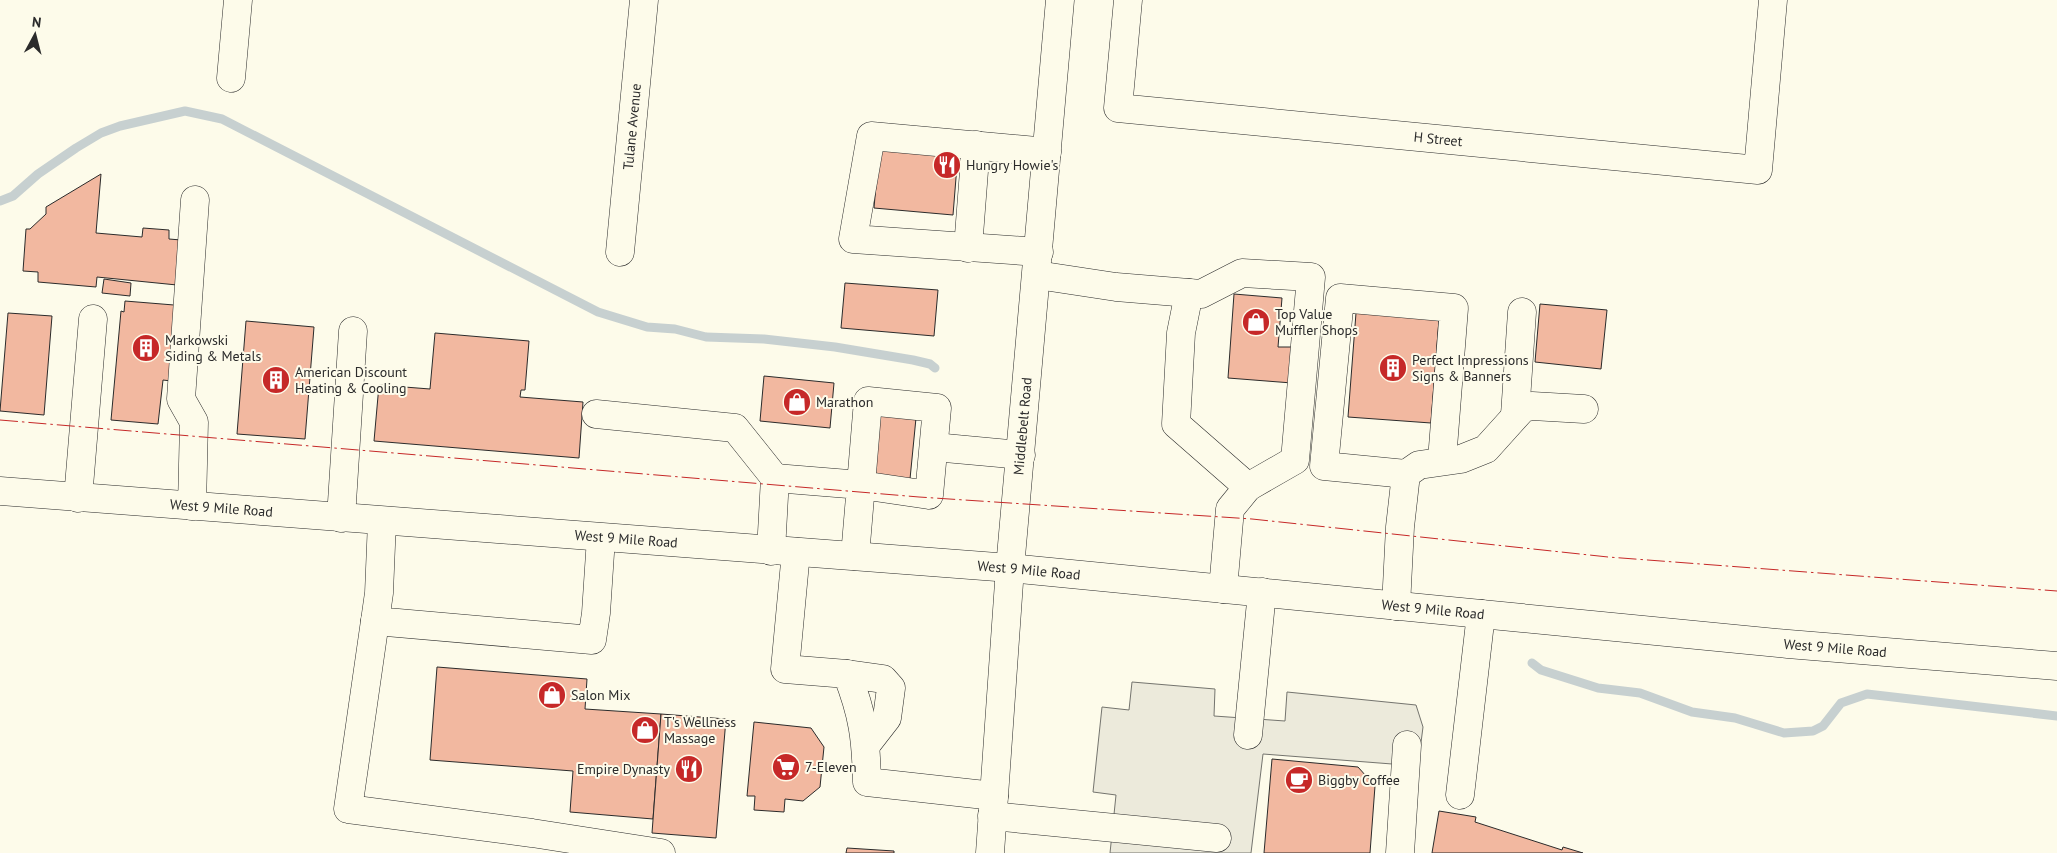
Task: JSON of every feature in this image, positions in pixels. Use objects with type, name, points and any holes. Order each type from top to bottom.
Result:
[{"type":"street","points":[[231,78],[238,0]]},
{"type":"street","name":"Tulane Avenue","points":[[620,252],[644,0]]},
{"type":"street","name":"Middlebelt Road","points":[[990,853],[1010,568],[1060,0]]},
{"type":"street","name":"H Street","points":[[1128,0],[1118,108],[1758,170],[1773,0]]},
{"type":"street","points":[[1047,152],[872,136],[853,239],[968,248],[1038,263],[1116,287],[1201,294],[1242,273],[1311,277],[1295,460],[1248,488],[1230,509],[1223,588]]},
{"type":"street","points":[[968,248],[976,145]]},
{"type":"street","points":[[192,506],[194,422],[181,399],[195,200]]},
{"type":"street","points":[[1189,293],[1181,333],[1176,424],[1248,488]]},
{"type":"street","points":[[1442,460],[1454,308],[1340,298],[1324,466],[1406,474],[1419,465],[1442,460],[1461,459],[1486,449],[1523,408],[1532,406],[1584,409]]},
{"type":"street","points":[[1515,415],[1522,312]]},
{"type":"street","points":[[78,498],[94,319]]},
{"type":"street","points":[[341,518],[353,331]]},
{"type":"street","points":[[775,478],[861,485],[930,495],[938,408],[868,401],[861,485],[855,556]]},
{"type":"street","points":[[596,414],[734,428],[775,478],[784,552],[785,669],[847,674],[860,707],[866,745],[866,782],[993,806],[1218,838]]},
{"type":"street","points":[[934,447],[1021,455]]},
{"type":"street","points":[[1396,606],[1400,527],[1406,474]]},
{"type":"street","name":"West 9 Mile Road","points":[[0,491],[1010,568],[1481,614],[2057,666]]},
{"type":"street","points":[[382,521],[379,593],[348,809],[532,833],[661,853]]},
{"type":"street","points":[[375,621],[592,640],[596,613],[601,538]]},
{"type":"street","points":[[1248,735],[1262,592]]},
{"type":"street","points":[[1460,795],[1481,614]]},
{"type":"street","points":[[1400,853],[1407,745]]},
{"type":"shaded area","points":[[1132,682],[1215,689],[1214,716],[1285,721],[1287,692],[1416,705],[1423,727],[1418,766],[1263,754],[1251,853],[1110,853],[1116,795],[1093,792],[1102,707],[1129,710]]},
{"type":"building","points":[[879,150],[958,153],[953,215],[874,208]]},
{"type":"building","points":[[101,174],[96,233],[142,237],[143,228],[169,230],[169,239],[181,240],[177,285],[97,277],[96,287],[38,282],[38,272],[23,271],[26,229],[30,229],[46,214],[46,207]]},
{"type":"building","points":[[104,279],[131,283],[130,296],[102,293]]},
{"type":"building","points":[[845,283],[938,290],[934,336],[841,328]]},
{"type":"building","name":"Top Value Muffler Shops","points":[[1234,294],[1282,298],[1278,347],[1294,347],[1292,383],[1228,378]]},
{"type":"building","name":"Markowski Siding & Metals","points":[[125,301],[174,305],[171,381],[163,380],[158,424],[111,420],[121,311],[124,312]]},
{"type":"building","points":[[1540,304],[1607,310],[1601,369],[1535,362]]},
{"type":"building","points":[[8,313],[52,316],[44,415],[0,411]]},
{"type":"building","name":"Perfect Impressions Signs & Banners","points":[[1356,313],[1439,319],[1431,423],[1348,417]]},
{"type":"building","name":"American Discount Heating & Cooling","points":[[246,321],[314,327],[305,439],[237,434]]},
{"type":"building","points":[[435,333],[529,341],[525,390],[521,390],[520,397],[583,402],[579,458],[374,441],[379,385],[430,389]]},
{"type":"building","name":"Marathon","points":[[764,376],[834,383],[830,428],[760,421]]},
{"type":"building","points":[[880,415],[916,418],[910,479],[875,476]]},
{"type":"building","points":[[437,667],[587,679],[585,709],[661,714],[653,819],[570,812],[573,771],[430,760]]},
{"type":"building","name":"Empire Dynasty","points":[[661,714],[726,719],[716,838],[652,833]]},
{"type":"building","name":"7-Eleven","points":[[754,722],[811,728],[824,747],[820,787],[803,801],[785,799],[784,812],[754,810],[755,796],[747,796]]},
{"type":"building","points":[[1272,759],[1358,767],[1375,786],[1370,853],[1264,853]]},
{"type":"building","points":[[1439,811],[1476,817],[1475,822],[1562,850],[1563,847],[1583,853],[1432,853]]},
{"type":"building","points":[[847,848],[894,851],[894,853],[846,853]]},
{"type":"waterway","points":[[0,201],[13,196],[38,174],[101,133],[120,126],[185,111],[222,119],[598,312],[647,327],[675,329],[706,337],[764,339],[835,347],[913,360],[930,364],[935,368]]},
{"type":"waterway","points":[[1532,663],[1541,670],[1598,688],[1640,693],[1692,712],[1735,718],[1784,733],[1813,731],[1823,726],[1841,703],[1867,694],[2057,716]]},
{"type":"power","points":[[0,420],[919,497],[1252,519],[1608,557],[2057,591]]},
{"type":"place","name":"Hungry Howie's","points":[[947,165]]},
{"type":"place","name":"Top Value Muffler Shops","points":[[1256,322]]},
{"type":"place","name":"Markowski Siding & Metals","points":[[146,348]]},
{"type":"place","name":"Perfect Impressions Signs & Banners","points":[[1393,368]]},
{"type":"place","name":"American Discount Heating & Cooling","points":[[276,380]]},
{"type":"place","name":"Marathon","points":[[797,402]]},
{"type":"place","name":"Salon Mix","points":[[552,695]]},
{"type":"place","name":"T's Wellness Massage","points":[[645,730]]},
{"type":"place","name":"7-Eleven","points":[[786,767]]},
{"type":"place","name":"Empire Dynasty","points":[[689,769]]},
{"type":"place","name":"Biggby Coffee","points":[[1299,780]]}]
